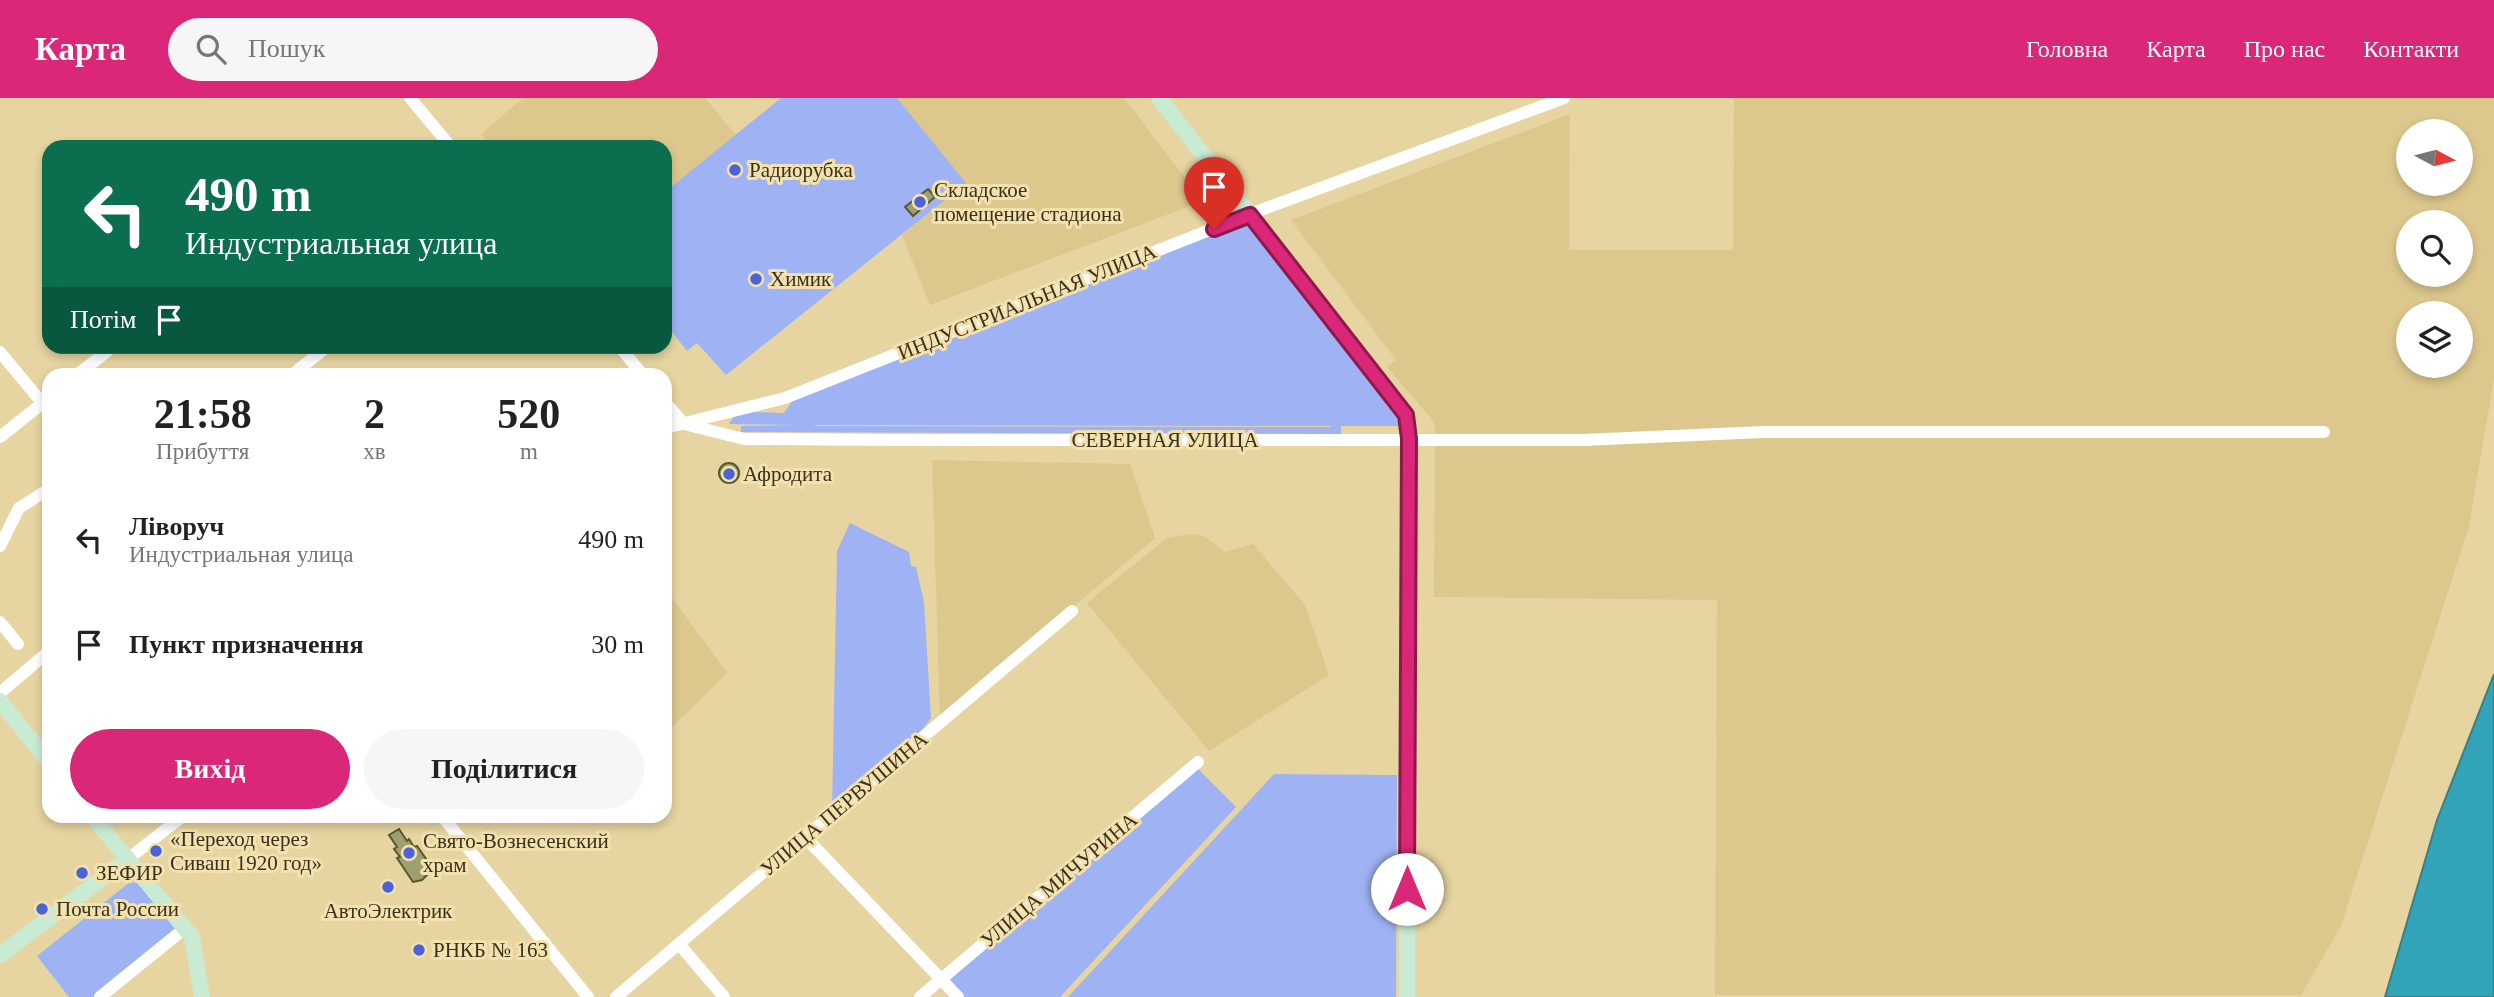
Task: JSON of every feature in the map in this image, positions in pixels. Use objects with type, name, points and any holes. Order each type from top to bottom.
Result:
[{"type":"main road","points":[[1159,98],[1406,415],[1409,439],[1407,997]]},
{"type":"main road","points":[[0,701],[42,750]]},
{"type":"main road","points":[[98,823],[191,937],[202,997]]},
{"type":"main road","points":[[0,955],[128,859]]},
{"type":"street","points":[[410,98],[445,140]]},
{"type":"street","name":"ИНДУСТРИАЛЬНАЯ УЛИЦА","points":[[672,427],[785,398],[1250,215],[1564,98]]},
{"type":"street","points":[[0,352],[42,398]]},
{"type":"street","points":[[86,368],[104,354]]},
{"type":"street","points":[[300,368],[318,354]]},
{"type":"street","points":[[626,354],[637,368]]},
{"type":"street","points":[[0,438],[42,408]]},
{"type":"street","points":[[672,410],[684,424]]},
{"type":"street","name":"СЕВЕРНАЯ УЛИЦА","points":[[684,424],[744,439],[1647,439],[1763,432],[2324,432]]},
{"type":"street","points":[[0,546],[19,508],[42,493]]},
{"type":"street","name":"УЛИЦА ПЕРВУШИНА","points":[[616,997],[1072,611]]},
{"type":"street","points":[[0,622],[18,644]]},
{"type":"street","points":[[0,693],[42,656]]},
{"type":"street","name":"УЛИЦА МИЧУРИНА","points":[[920,997],[1198,762]]},
{"type":"street","points":[[128,859],[174,823]]},
{"type":"street","points":[[448,823],[588,997]]},
{"type":"street","points":[[805,837],[958,997]]},
{"type":"street","points":[[100,997],[184,929]]},
{"type":"street","points":[[678,944],[723,997]]},
{"type":"shaded area","points":[[523,98],[705,98],[736,135],[672,186],[672,140],[486,140],[481,134]]},
{"type":"shaded area","name":"Химик","points":[[781,98],[897,98],[966,183],[726,375],[697,343],[687,351],[672,332],[672,186]]},
{"type":"shaded area","points":[[897,98],[1124,98],[1203,201],[930,305],[902,235],[965,183]]},
{"type":"shaded area","points":[[1734,98],[2494,98],[2494,379],[2469,526],[2341,926],[2301,995],[1715,995],[1717,600],[1434,597],[1435,423],[1387,367],[1396,360],[1291,220],[1570,114],[1569,250],[1733,250]]},
{"type":"shaded area","points":[[1247,222],[1401,415],[1404,426],[1341,426],[1341,434],[1330,434],[741,432],[741,426],[798,425],[729,424],[734,416],[750,412],[784,413],[795,397]],"holes":[[[815,425],[1330,426],[1331,427]]]},
{"type":"shaded area","points":[[932,460],[1130,464],[1155,538],[940,719]]},
{"type":"shaded area","points":[[850,523],[909,552],[911,566],[916,567],[924,602],[931,718],[921,732],[832,811],[837,551]]},
{"type":"shaded area","points":[[1190,534],[1204,536],[1225,552],[1253,544],[1305,605],[1329,675],[1209,751],[1087,603],[1167,538]]},
{"type":"shaded area","points":[[672,598],[727,673],[672,727]]},
{"type":"shaded area","points":[[2494,674],[2494,997],[2385,997],[2437,820]]},
{"type":"shaded area","points":[[1198,769],[1236,807],[1060,997],[964,997],[949,980]]},
{"type":"shaded area","points":[[1274,774],[1397,775],[1396,997],[1068,997]]},
{"type":"shaded area","points":[[140,874],[184,929],[100,997],[69,997],[37,956]]},
{"type":"building","name":"Складское помещение стадиона","points":[[928,189],[935,197],[913,216],[905,207]]},
{"type":"building","name":"Афродита","points":[[729,463],[736,466],[739,473],[736,480],[729,483],[722,480],[719,473],[722,466]]},
{"type":"building","name":"Свято-Вознесенский храм","points":[[399,829],[407,841],[409,839],[414,847],[417,846],[433,869],[422,880],[413,882],[397,858],[400,857],[394,849],[397,847],[389,835]]},
{"type":"place","name":"Радиорубка","points":[[735,170]]},
{"type":"place","name":"Складское помещение стадиона","points":[[920,202]]},
{"type":"place","name":"Химик","points":[[756,279]]},
{"type":"place","name":"Афродита","points":[[729,474]]},
{"type":"place","name":"«Переход через Сиваш 1920 год»","points":[[156,851]]},
{"type":"place","name":"Свято-Вознесенский храм","points":[[409,853]]},
{"type":"place","name":"ЗЕФИР","points":[[82,873]]},
{"type":"place","name":"АвтоЭлектрик","points":[[388,887]]},
{"type":"place","name":"Почта России","points":[[42,909]]},
{"type":"place","name":"РНКБ № 163","points":[[419,950]]},
{"type":"route","points":[[1214,229],[1250,215],[1406,415],[1409,439],[1407,889]]}]
